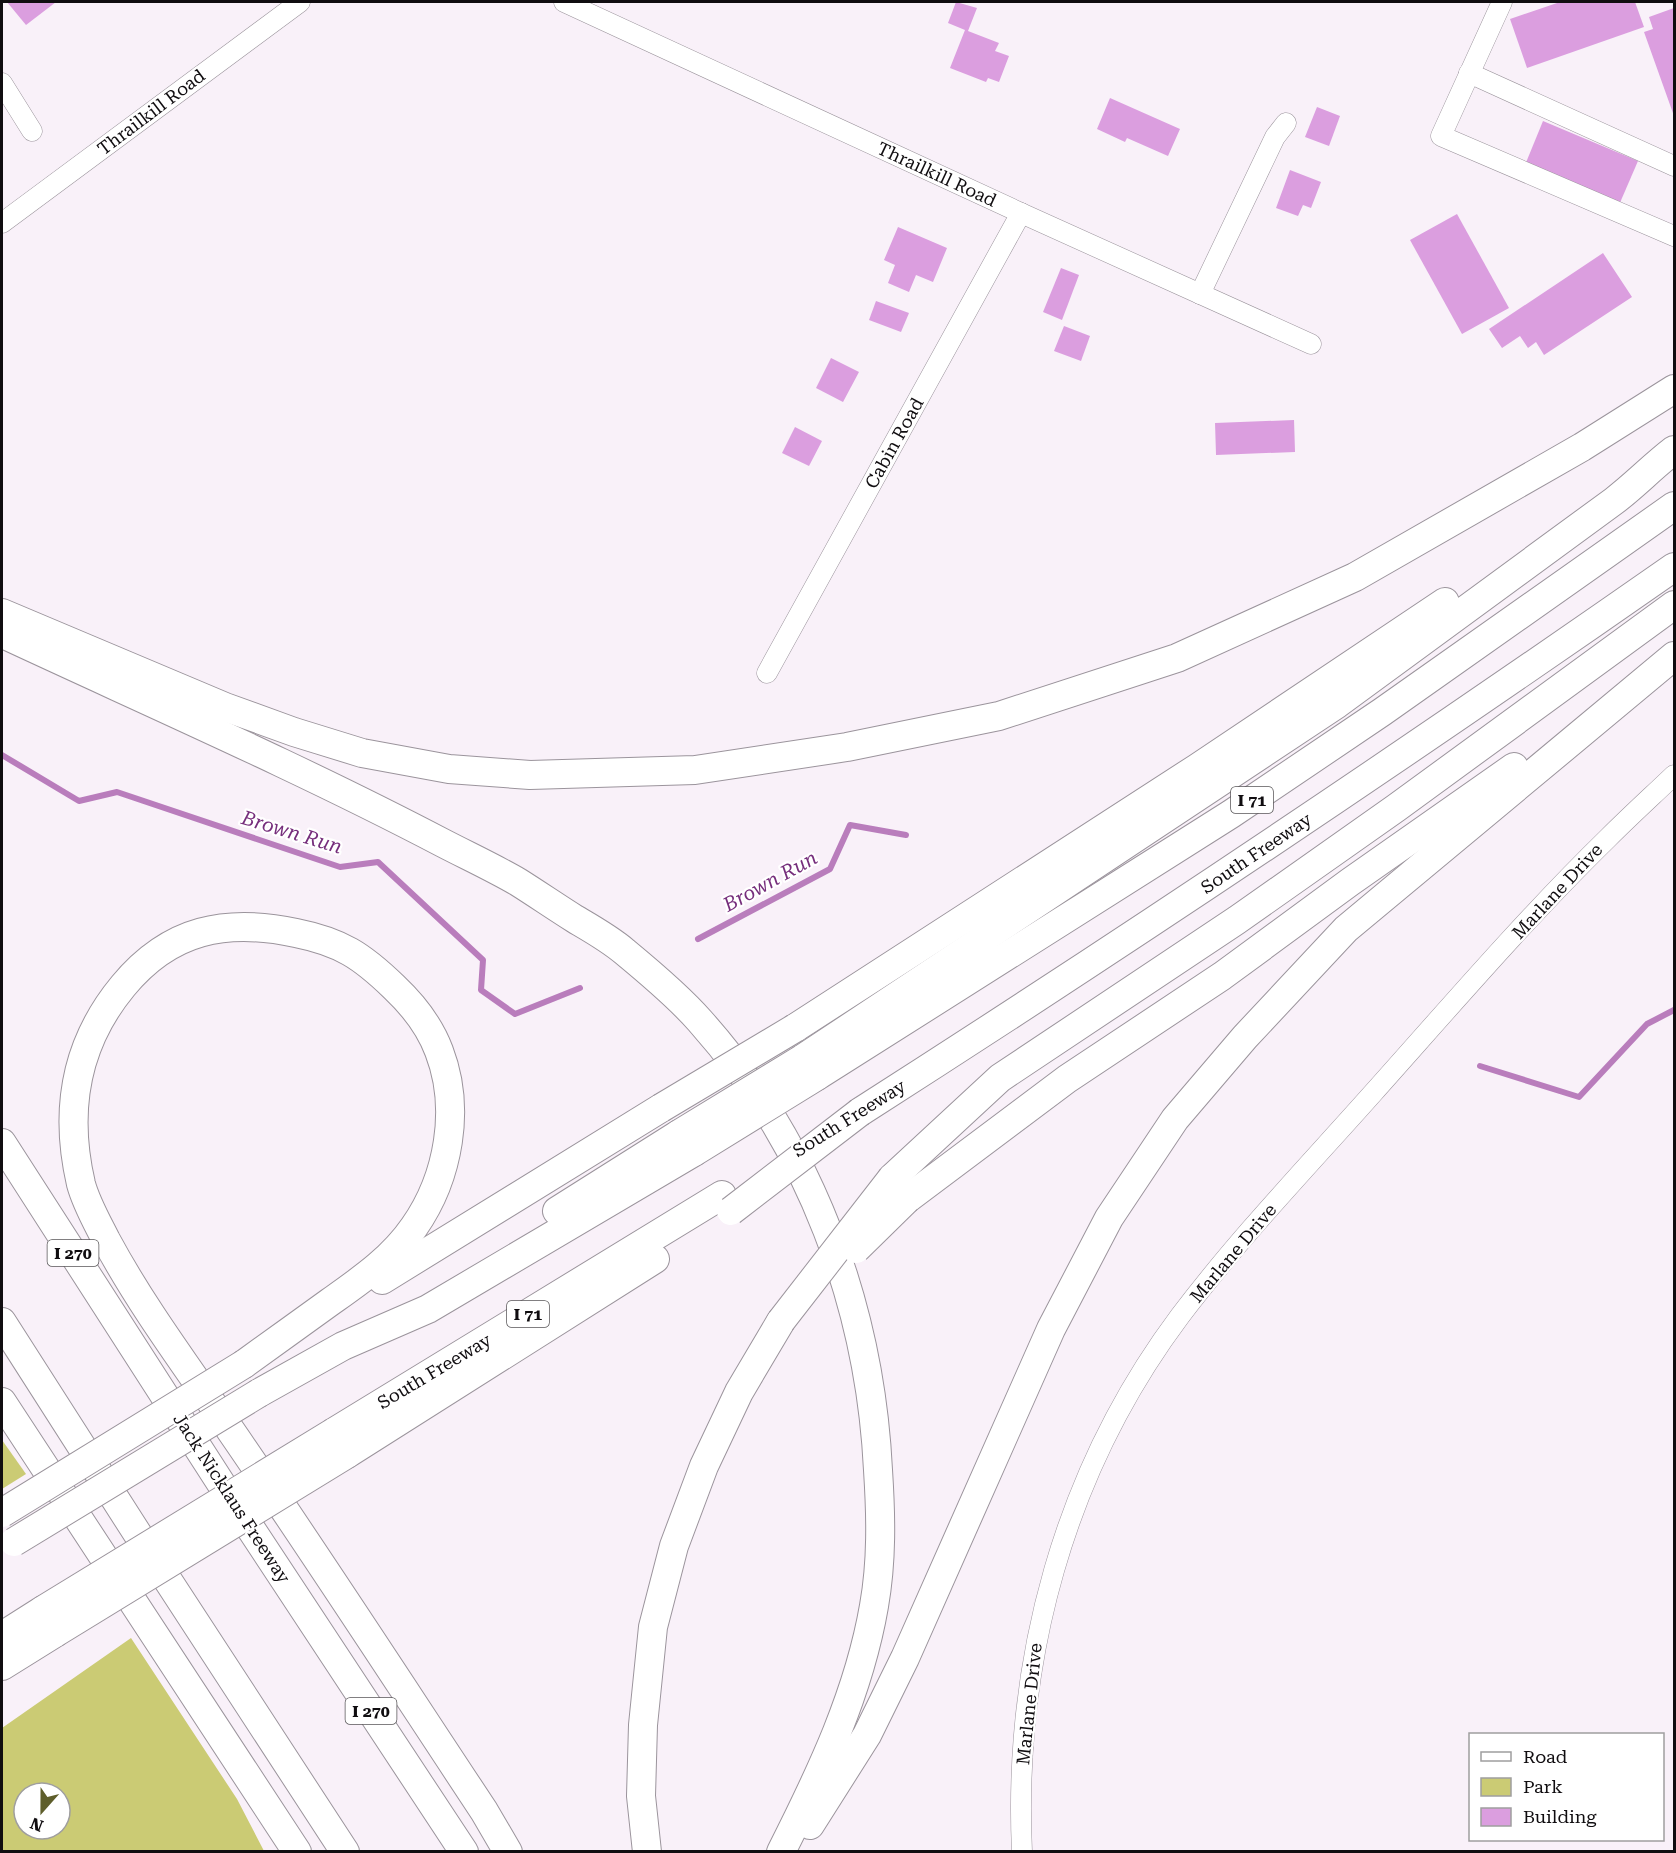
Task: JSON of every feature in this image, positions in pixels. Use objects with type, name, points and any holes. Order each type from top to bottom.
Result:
[{"type":"highway","points":[[2,613],[225,707],[362,753],[449,769],[530,775],[695,770],[847,747],[999,716],[1177,658],[1355,577],[1582,447],[1674,389]]},
{"type":"highway","points":[[810,1068],[1337,704],[1614,501],[1632,487],[1650,468],[1674,450]]},
{"type":"highway","points":[[2,1513],[795,1028],[1197,768],[1628,479],[1650,468]]},
{"type":"highway","name":"I 71","points":[[8,1546],[259,1393],[343,1346],[428,1310],[686,1143],[1231,814],[1382,712],[1674,506]]},
{"type":"highway","name":"South Freeway","points":[[2,1636],[49,1622],[726,1203],[860,1112],[1081,970],[1462,715],[1674,567]]},
{"type":"highway","points":[[647,1851],[641,1784],[653,1627],[674,1546],[704,1466],[739,1392],[781,1321],[1000,1078],[1237,920],[1434,781],[1674,605]]},
{"type":"highway","points":[[2,633],[389,814],[516,881],[622,949],[699,1019],[755,1091],[795,1157],[835,1246],[860,1329],[876,1427],[881,1514],[880,1560],[864,1657],[849,1704],[807,1800],[781,1851]]},
{"type":"highway","points":[[899,1188],[1222,976],[1350,882],[1674,655]]},
{"type":"highway","points":[[791,1851],[824,1806],[867,1735],[905,1658],[1051,1329],[1109,1218],[1175,1119],[1245,1037],[1346,929],[1674,655]]},
{"type":"highway","points":[[244,1364],[377,1268],[408,1235],[428,1204],[438,1178],[450,1129],[450,1101],[438,1047],[409,1001],[371,965],[347,948],[321,938],[264,927],[216,928],[175,941],[141,965],[106,1009],[88,1040],[75,1084],[73,1133],[82,1187],[92,1212],[126,1276],[272,1490],[508,1851]]},
{"type":"highway","name":"Jack Nicklaus Freeway","points":[[2,1143],[464,1851]]},
{"type":"highway","points":[[2,1322],[345,1851]]},
{"type":"highway","points":[[2,1402],[297,1851]]},
{"type":"highway","points":[[2,1666],[49,1622]]},
{"type":"highway","points":[[236,1757],[273,1836],[276,1851]]},
{"type":"street","name":"Thrailkill Road","points":[[2,224],[300,2]]},
{"type":"street","name":"Thrailkill Road","points":[[564,2],[1311,344]]},
{"type":"street","points":[[1502,2],[1441,136],[1674,236]]},
{"type":"street","points":[[1469,74],[1674,166]]},
{"type":"street","points":[[2,83],[32,131]]},
{"type":"street","points":[[1200,294],[1275,137],[1286,123]]},
{"type":"street","name":"Cabin Road","points":[[766,673],[1021,213]]},
{"type":"street","name":"Marlane Drive","points":[[1022,1851],[1020,1806],[1025,1706],[1040,1619],[1057,1559],[1081,1493],[1110,1428],[1133,1386],[1180,1317],[1261,1219],[1500,951],[1606,839],[1674,775]]},
{"type":"green space","points":[[2,1440],[26,1474],[2,1489]]},
{"type":"green space","points":[[131,1638],[237,1799],[264,1851],[2,1851],[2,1728]]},
{"type":"building","points":[[7,2],[56,2],[26,25]]},
{"type":"building","points":[[956,2],[977,8],[968,31],[999,43],[995,51],[1009,56],[999,82],[988,78],[986,82],[950,68],[965,30],[948,23]]},
{"type":"building","points":[[1560,2],[1635,2],[1644,27],[1527,68],[1510,19]]},
{"type":"building","points":[[1674,8],[1674,116],[1644,32],[1653,29],[1649,17]]},
{"type":"building","points":[[1110,98],[1180,129],[1168,156],[1127,138],[1125,142],[1097,129]]},
{"type":"building","points":[[1317,107],[1340,116],[1329,146],[1305,137]]},
{"type":"building","points":[[1543,121],[1638,161],[1619,205],[1525,165]]},
{"type":"building","points":[[1290,170],[1321,182],[1311,208],[1303,205],[1298,216],[1276,208]]},
{"type":"building","points":[[1457,214],[1509,308],[1462,334],[1410,240]]},
{"type":"building","points":[[898,227],[947,248],[933,282],[916,275],[909,292],[888,283],[895,265],[884,260]]},
{"type":"building","points":[[1603,253],[1632,297],[1544,355],[1536,342],[1528,348],[1520,336],[1502,348],[1489,329]]},
{"type":"building","points":[[1061,268],[1079,275],[1062,320],[1043,312]]},
{"type":"building","points":[[876,301],[909,313],[901,332],[869,320]]},
{"type":"building","points":[[1064,326],[1090,336],[1081,361],[1054,351]]},
{"type":"building","points":[[831,358],[859,372],[843,402],[816,388]]},
{"type":"building","points":[[1294,420],[1295,452],[1216,455],[1215,423]]},
{"type":"building","points":[[795,427],[822,441],[809,466],[782,453]]},
{"type":"waterway","name":"Brown Run","points":[[2,755],[79,801],[117,792],[340,867],[378,862],[483,960],[481,990],[515,1014],[580,988]]},
{"type":"waterway","name":"Brown Run","points":[[698,939],[830,869],[850,825],[906,835]]},
{"type":"waterway","name":"Brown Run","points":[[1480,1066],[1579,1097],[1647,1024],[1674,1010]]}]
